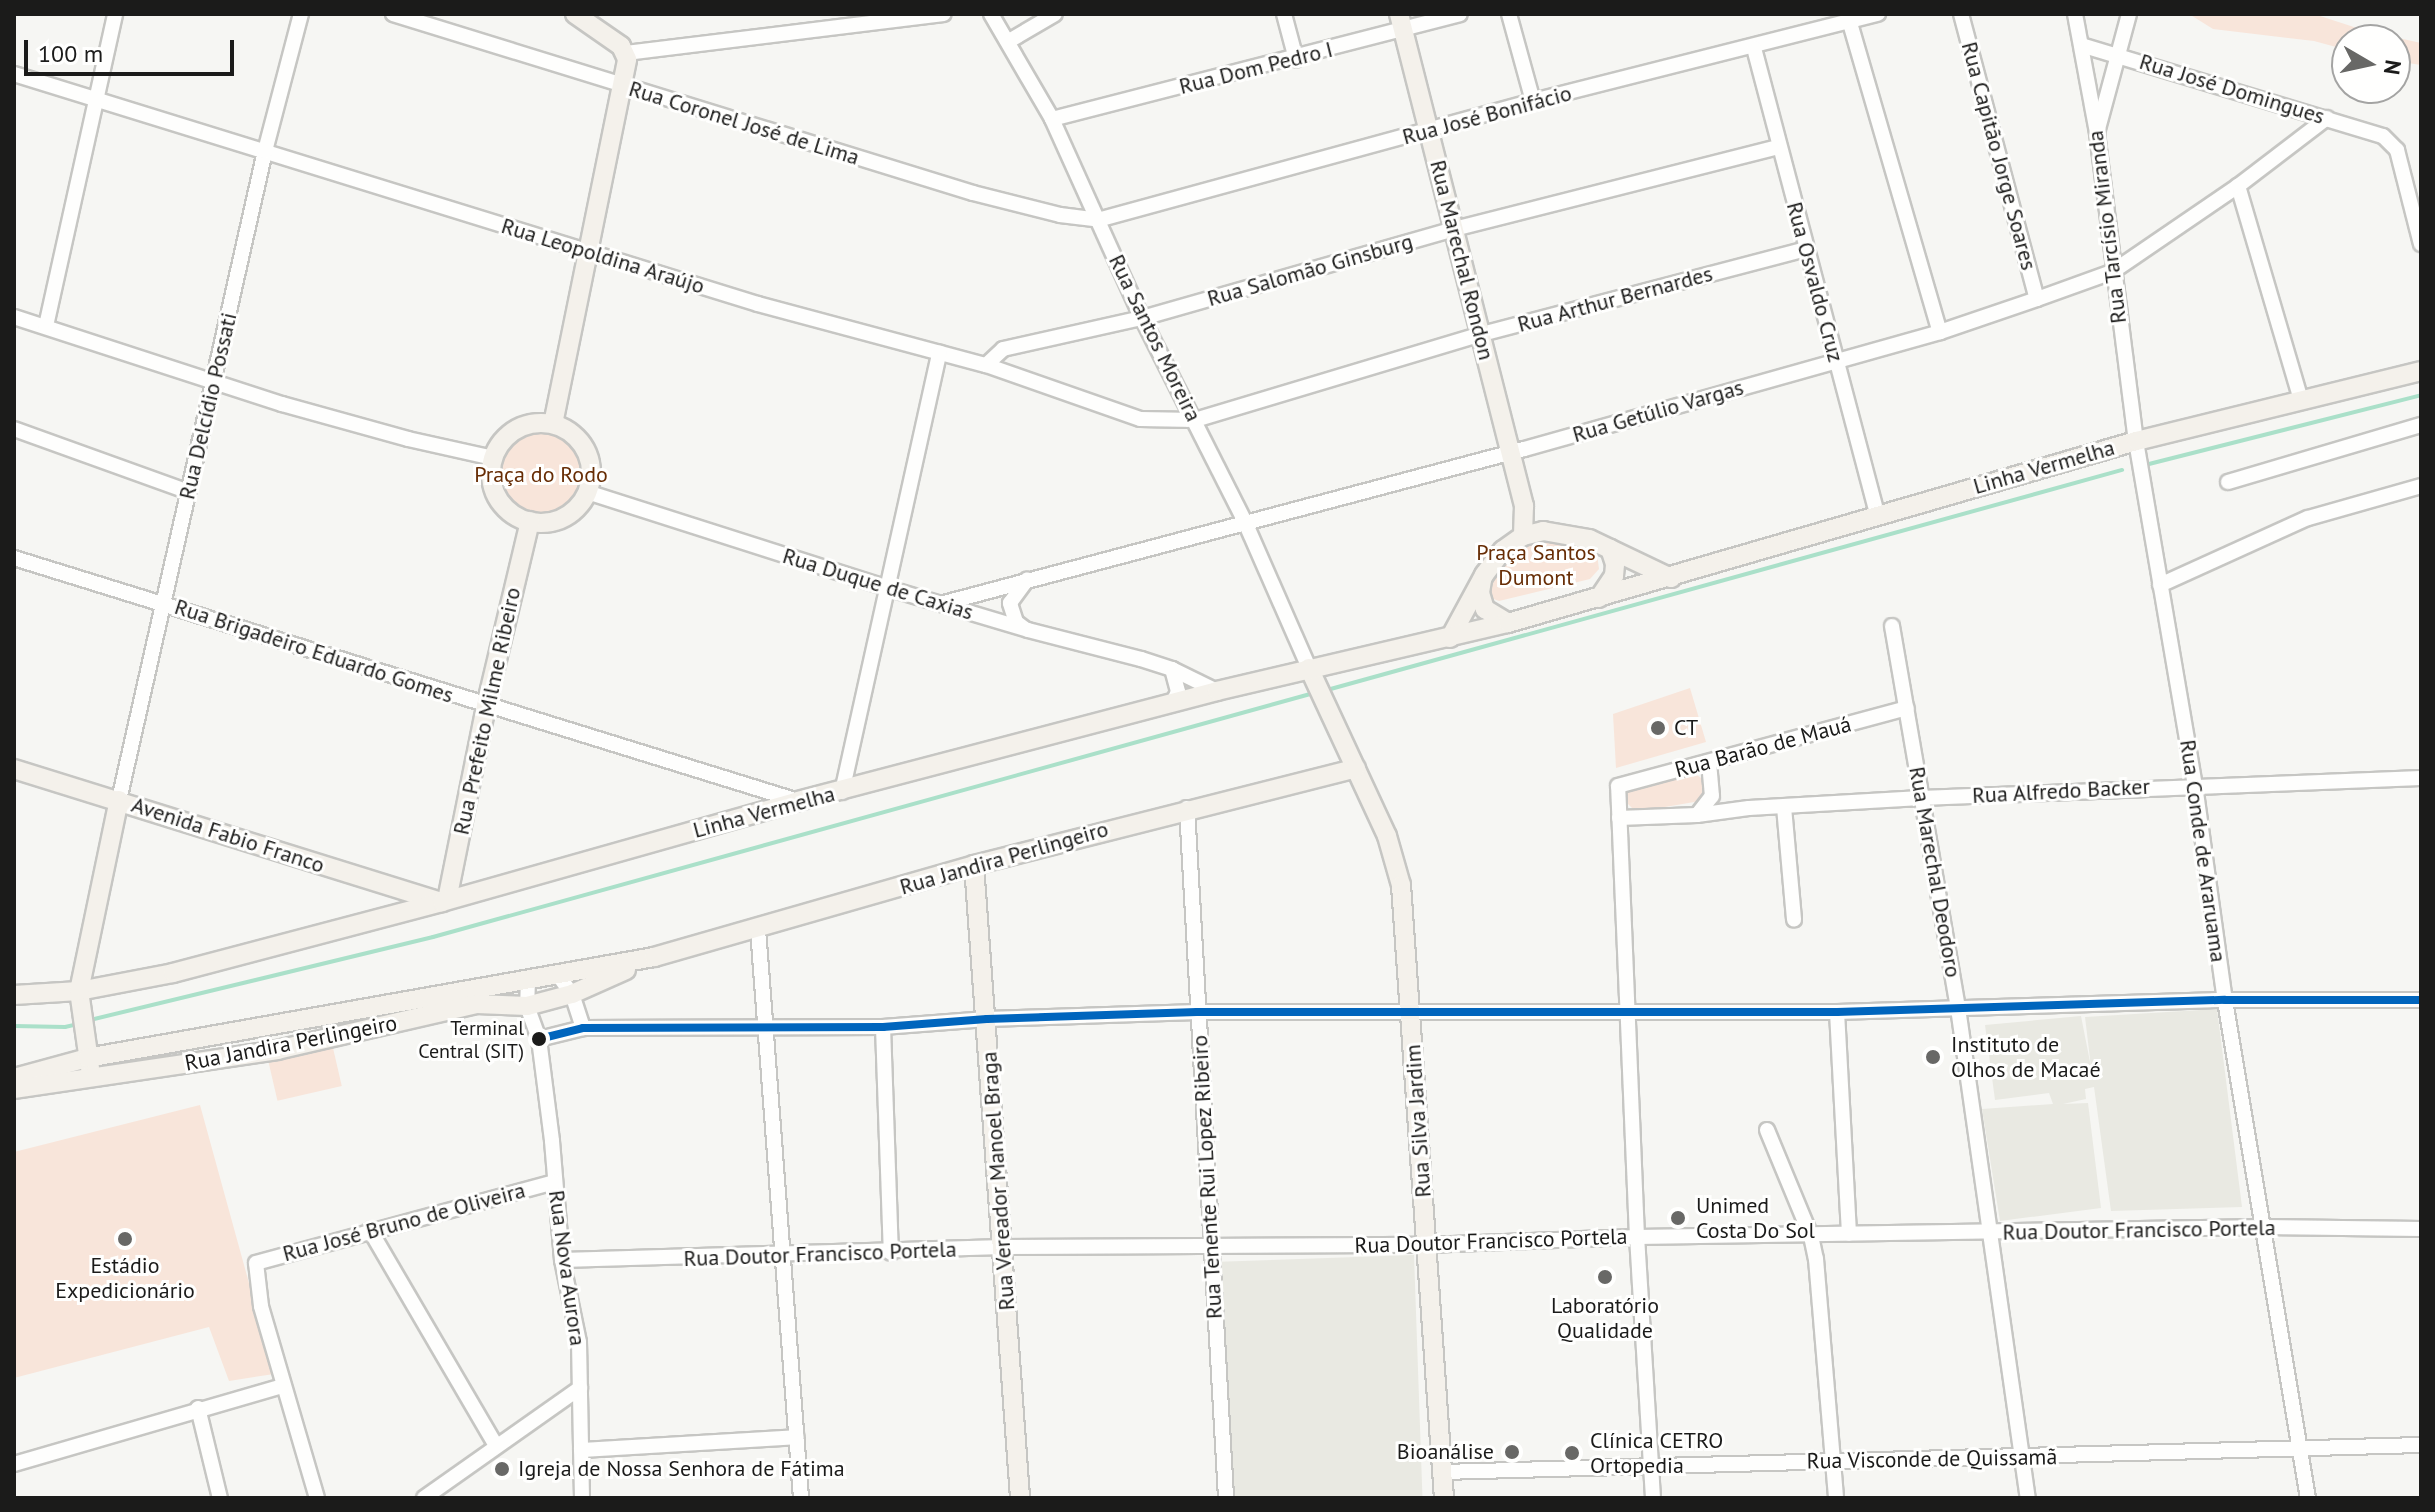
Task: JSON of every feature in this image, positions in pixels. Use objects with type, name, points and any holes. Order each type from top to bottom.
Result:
[{"type":"main road","points":[[553,424],[624,85],[626,53],[575,14]]},
{"type":"main road","name":"Rua Marechal Rondon","points":[[1401,22],[1524,506]]},
{"type":"main road","name":"Linha Vermelha","points":[[14,995],[79,994],[173,973],[445,901],[798,801],[842,792],[1217,691],[1316,684],[1450,638],[1671,578],[2136,441],[2421,371]]},
{"type":"main road","points":[[553,424],[566,429],[586,450],[590,464],[587,492],[573,511],[564,517],[530,521],[519,517],[501,502],[492,481],[494,458],[504,439],[522,427],[553,424]]},
{"type":"main road","points":[[1524,506],[1543,531]]},
{"type":"main road","points":[[1523,536],[1524,506]]},
{"type":"main road","name":"Rua Prefeito Milme Ribeiro","points":[[445,901],[486,706],[530,521]]},
{"type":"main road","points":[[1450,638],[1484,575],[1503,550],[1523,536],[1543,531],[1589,539],[1671,578]]},
{"type":"main road","points":[[1599,598],[1614,576],[1610,549]]},
{"type":"main road","points":[[1484,575],[1480,593],[1485,609],[1508,623]]},
{"type":"main road","name":"Rua Silva Jardim","points":[[1316,684],[1387,836],[1401,885],[1444,1498]]},
{"type":"main road","name":"Rua Jandira Perlingeiro","points":[[14,1078],[87,1058],[654,957],[974,865],[1187,808],[1356,768]]},
{"type":"main road","name":"Avenida Fabio Franco","points":[[14,769],[445,901]]},
{"type":"main road","points":[[99,1077],[87,1058],[79,994],[119,800]]},
{"type":"main road","name":"Rua Vereador Manoel Braga","points":[[974,865],[1020,1498]]},
{"type":"main road","points":[[388,916],[397,903],[396,888]]},
{"type":"main road","name":"Rua Jandira Perlingeiro","points":[[14,1089],[277,1050],[477,1004],[527,1006],[572,994],[654,957]]},
{"type":"main road","points":[[274,1027],[280,1041],[277,1050]]},
{"type":"street","points":[[46,326],[115,14]]},
{"type":"street","name":"Rua Delcídio Possati","points":[[119,800],[265,151],[301,14]]},
{"type":"street","name":"Rua Coronel José de Lima","points":[[393,14],[973,193],[1060,215],[1098,220]]},
{"type":"street","points":[[626,53],[944,14]]},
{"type":"street","name":"Rua Santos Moreira","points":[[991,14],[1052,119],[1142,318],[1245,522],[1316,684]]},
{"type":"street","points":[[1009,41],[1055,14]]},
{"type":"street","points":[[1284,14],[1296,59]]},
{"type":"street","name":"Rua Dom Pedro I","points":[[1052,119],[1296,59],[1401,22],[1460,14]]},
{"type":"street","points":[[1509,14],[1533,101]]},
{"type":"street","name":"Rua José Bonifácio","points":[[1098,220],[1533,101],[1754,48],[1878,14]]},
{"type":"street","name":"Rua Capitão Jorge Soares","points":[[1961,14],[2037,299]]},
{"type":"street","name":"Rua Tarcísio Miranda","points":[[2075,14],[2097,133],[2112,272],[2136,441]]},
{"type":"street","points":[[2097,133],[2129,14]]},
{"type":"street","points":[[1850,23],[1940,332]]},
{"type":"street","name":"Rua José Domingues","points":[[2081,45],[2383,136],[2397,150],[2421,244]]},
{"type":"street","name":"Rua Osvaldo Cruz","points":[[1754,48],[1877,515]]},
{"type":"street","name":"Rua Leopoldina Araújo","points":[[14,74],[588,252],[986,365],[1127,415],[1195,420]]},
{"type":"street","name":"Rua Getúlio Vargas","points":[[944,603],[1511,452],[1940,332],[2037,299],[2112,272],[2238,186],[2327,118]]},
{"type":"street","name":"Rua Salomão Ginsburg","points":[[986,365],[1003,349],[1142,318],[1454,229],[1779,147]]},
{"type":"street","points":[[2238,186],[2301,400]]},
{"type":"street","name":"Rua Arthur Bernardes","points":[[1195,420],[1482,334],[1805,249]]},
{"type":"street","points":[[14,317],[367,428],[494,458]]},
{"type":"street","points":[[842,792],[884,587],[939,353]]},
{"type":"street","points":[[2228,482],[2421,425]]},
{"type":"street","points":[[14,429],[189,492]]},
{"type":"street","name":"Rua Conde de Araruama","points":[[2136,441],[2195,785],[2225,1000],[2308,1498]]},
{"type":"street","points":[[2160,585],[2308,518],[2421,486]]},
{"type":"street","name":"Rua Duque de Caxias","points":[[587,492],[884,587],[1172,669],[1217,691]]},
{"type":"street","name":"Rua Brigadeiro Eduardo Gomes","points":[[14,558],[798,801]]},
{"type":"street","points":[[1028,579],[1010,603],[1016,622],[1028,630]]},
{"type":"street","name":"Rua Marechal Deodoro","points":[[1892,626],[1958,1008],[2028,1498]]},
{"type":"street","points":[[1172,669],[1178,692],[1172,704]]},
{"type":"street","name":"Rua Barão de Mauá","points":[[1619,818],[1618,786],[1907,708]]},
{"type":"street","points":[[1697,815],[1712,796],[1709,762]]},
{"type":"street","name":"Rua Alfredo Backer","points":[[1619,818],[1921,798],[2421,778]]},
{"type":"street","name":"Rua Alfredo Backer","points":[[1712,796],[1749,808]]},
{"type":"street","points":[[1784,807],[1794,920]]},
{"type":"street","name":"Rua Tenente Rui Lopez Ribeiro","points":[[1187,808],[1226,1498]]},
{"type":"street","points":[[1619,818],[1637,1237],[1653,1498]]},
{"type":"street","points":[[758,929],[801,1498]]},
{"type":"street","points":[[558,975],[572,994],[583,1028]]},
{"type":"street","points":[[527,1006],[528,980]]},
{"type":"street","points":[[539,1039],[583,1028],[883,1027],[987,1019],[1197,1012],[1837,1012],[2225,1000],[2421,1000]]},
{"type":"street","name":"Rua Nova Aurora","points":[[527,1006],[539,1039],[562,1260],[579,1342],[582,1498]]},
{"type":"street","points":[[1837,1012],[1849,1234]]},
{"type":"street","points":[[883,1027],[891,1253]]},
{"type":"street","points":[[1767,1130],[1811,1236],[1836,1498]]},
{"type":"street","name":"Rua José Bruno de Oliveira","points":[[283,1386],[261,1306],[256,1263],[554,1182]]},
{"type":"street","name":"Rua Doutor Francisco Portela","points":[[562,1260],[891,1253],[1003,1247],[1426,1245],[1637,1237],[2264,1227],[2421,1229]]},
{"type":"street","points":[[370,1230],[496,1446]]},
{"type":"street","points":[[14,1464],[198,1408],[283,1386],[317,1498]]},
{"type":"street","points":[[424,1498],[580,1388]]},
{"type":"street","points":[[198,1408],[220,1498]]},
{"type":"street","points":[[581,1450],[797,1437]]},
{"type":"street","name":"Rua Visconde de Quissamã","points":[[1442,1472],[2299,1451],[2421,1445]]},
{"type":"shaded area","points":[[2217,1009],[2242,1207],[2111,1211],[2094,1087],[2085,1089],[2086,1099],[2063,1104],[2088,1103],[2101,1208],[2000,1221],[1982,1109],[2053,1104],[2049,1093],[1995,1100],[1985,1025],[2081,1016],[2091,1067],[2085,1017]]},
{"type":"shaded area","points":[[1414,1255],[1422,1498],[1220,1498],[1212,1262]]},
{"type":"green space","points":[[2189,14],[2314,14],[2345,24],[2331,24],[2331,46],[2213,29]]},
{"type":"green space","points":[[2411,41],[2421,43],[2421,65],[2411,63]]},
{"type":"green space","name":"Praça do Rodo","points":[[541,432],[558,435],[572,444],[581,458],[584,475],[581,492],[572,506],[558,515],[541,518],[524,515],[510,506],[501,492],[498,475],[501,458],[510,444],[524,435]]},
{"type":"green space","name":"Praça Santos Dumont","points":[[1547,535],[1596,547],[1599,569],[1590,579],[1499,601],[1483,595],[1498,557]]},
{"type":"green space","name":"CT","points":[[1690,688],[1706,742],[1616,768],[1613,714]]},
{"type":"green space","points":[[1694,773],[1704,780],[1706,788],[1700,801],[1636,812],[1624,800],[1625,794],[1634,787]]},
{"type":"green space","points":[[333,1048],[342,1086],[277,1101],[269,1063]]},
{"type":"green space","name":"Estádio Expedicionário","points":[[200,1105],[274,1374],[229,1381],[209,1327],[14,1378],[14,1152]]},
{"type":"waterway","points":[[2149,464],[2421,395]]},
{"type":"waterway","points":[[1327,690],[2122,470]]},
{"type":"waterway","points":[[90,1020],[433,937],[1314,693]]},
{"type":"waterway","points":[[14,1026],[65,1027],[78,1024]]},
{"type":"transit line","points":[[539,1039],[583,1028],[883,1027],[987,1019],[1197,1012],[1837,1012],[2225,1000],[2421,1000]]},
{"type":"place","name":"CT","points":[[1658,728]]},
{"type":"place","name":"Terminal Central (SIT)","points":[[539,1039]]},
{"type":"place","name":"Instituto de Olhos de Macaé","points":[[1933,1057]]},
{"type":"place","name":"Unimed Costa Do Sol","points":[[1678,1218]]},
{"type":"place","name":"Estádio Expedicionário","points":[[125,1239]]},
{"type":"place","name":"Laboratório Qualidade","points":[[1605,1277]]},
{"type":"place","name":"Bioanálise","points":[[1512,1452]]},
{"type":"place","name":"Clínica CETRO Ortopedia","points":[[1572,1453]]},
{"type":"place","name":"Igreja de Nossa Senhora de Fátima","points":[[502,1469]]}]
